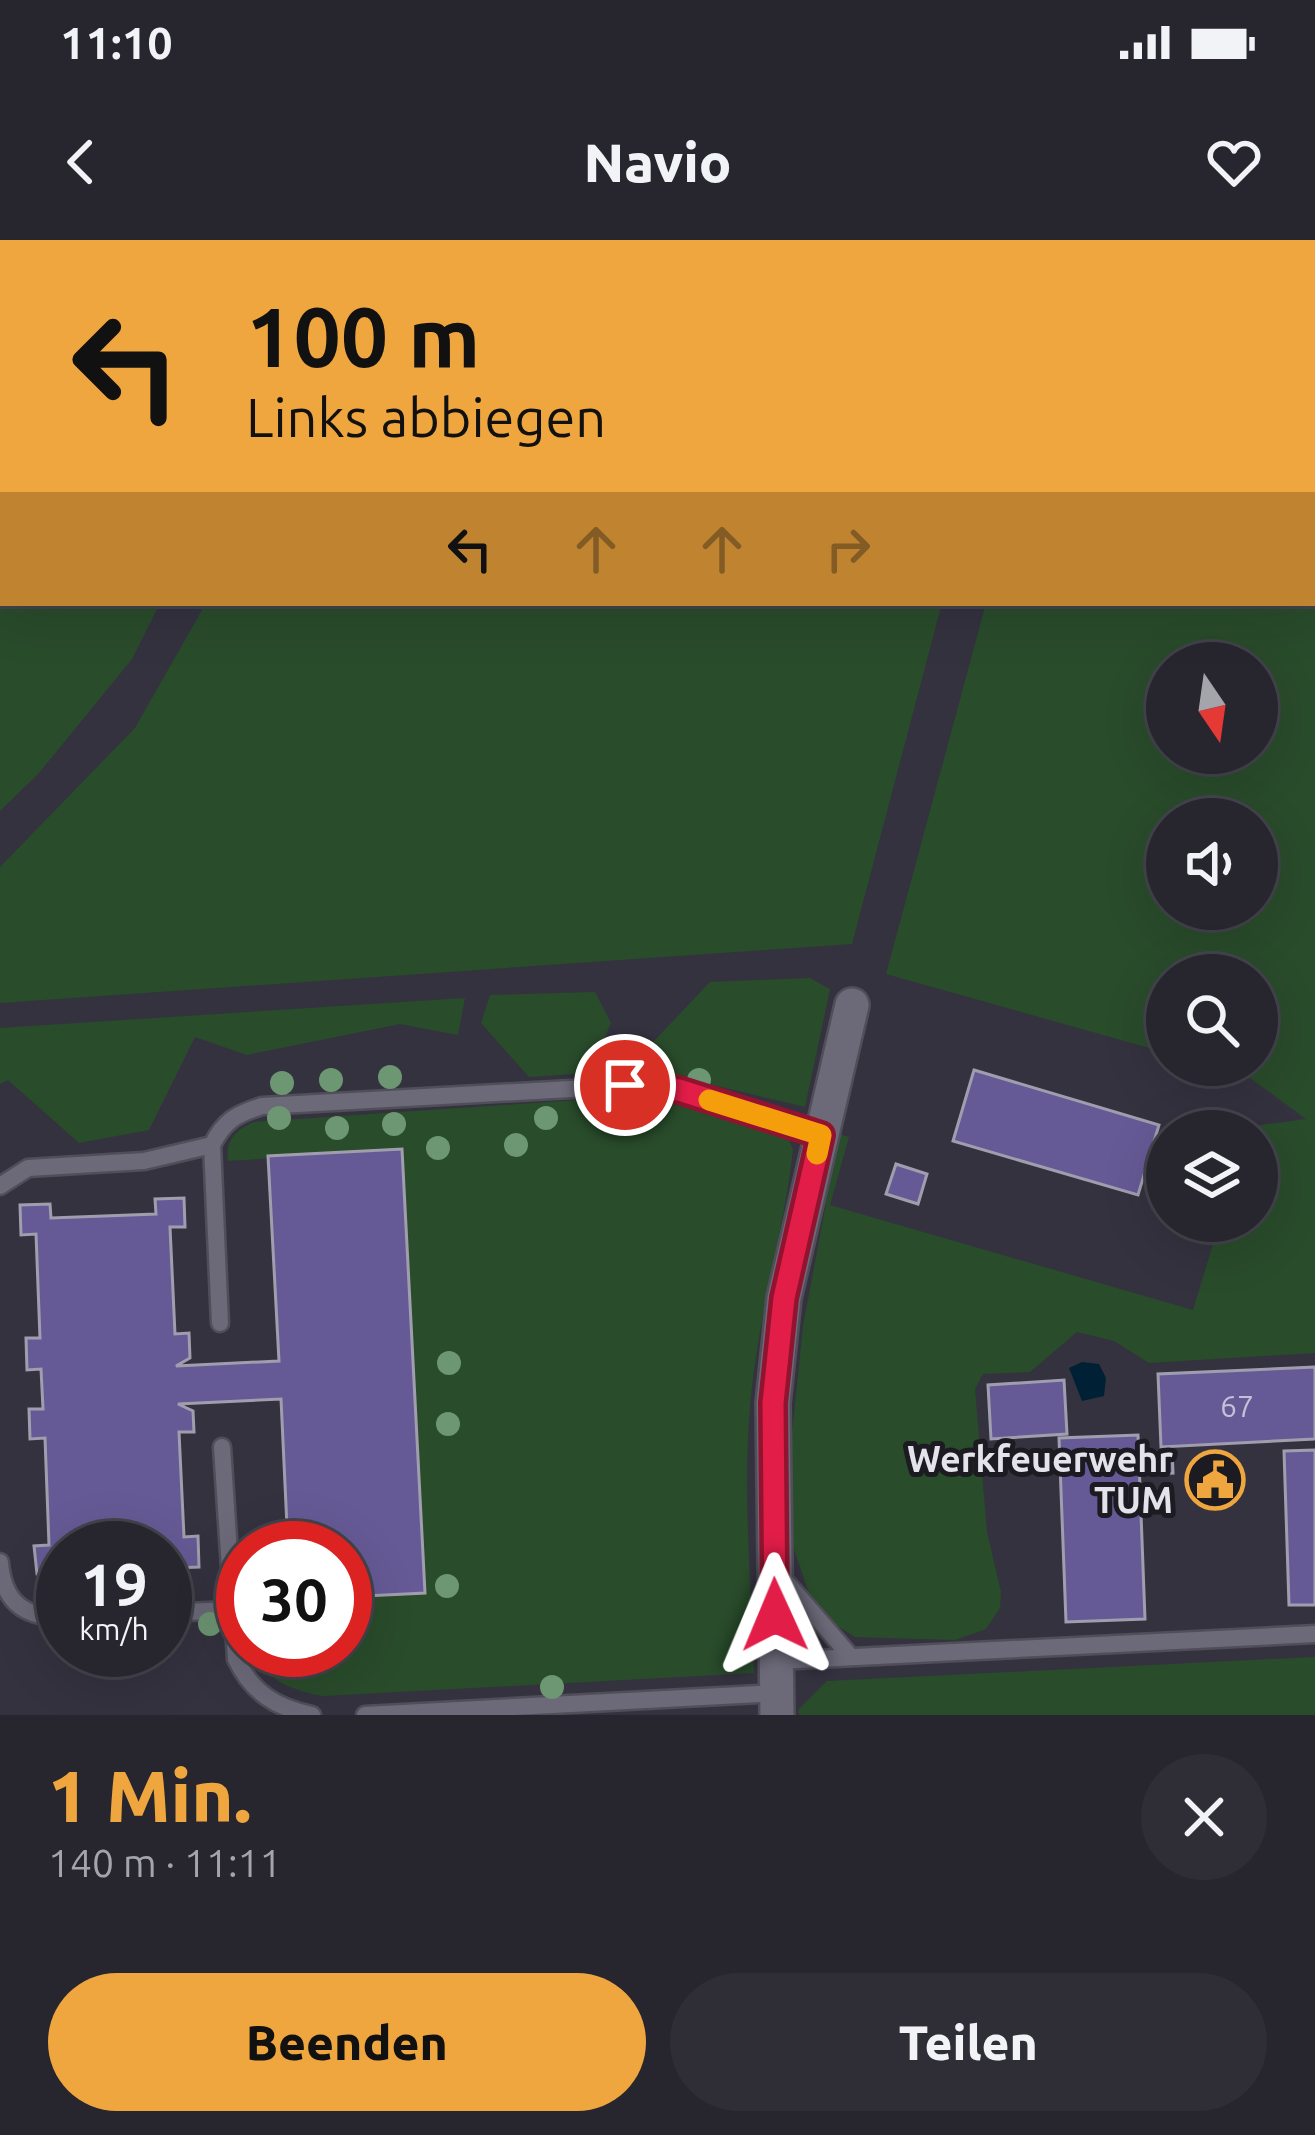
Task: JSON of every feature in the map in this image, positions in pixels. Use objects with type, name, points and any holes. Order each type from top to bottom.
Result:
[{"type":"street","points":[[776,1690],[773,1403],[782,1319],[852,1004]]},
{"type":"lane","points":[[220,1323],[212,1145],[222,1125],[240,1112],[262,1106],[625,1085],[679,1090],[821,1135]]},
{"type":"lane","points":[[0,1186],[28,1168],[144,1161],[212,1145]]},
{"type":"lane","points":[[222,1447],[226,1521]]},
{"type":"lane","points":[[0,1562],[4,1590],[16,1606],[36,1615]]},
{"type":"lane","points":[[774,1568],[851,1657]]},
{"type":"lane","points":[[365,1715],[776,1690],[851,1657],[1315,1634]]},
{"type":"lane","points":[[248,1677],[273,1703],[313,1715]]},
{"type":"green space","points":[[0,606],[158,606],[132,659],[39,773],[0,811]]},
{"type":"green space","points":[[204,606],[941,606],[852,944],[0,1003],[0,867],[135,728]]},
{"type":"green space","points":[[985,606],[1315,606],[1315,1353],[1149,1363],[1114,1341],[1077,1332],[1030,1372],[983,1374],[975,1389],[987,1532],[1001,1592],[1000,1608],[986,1629],[955,1640],[855,1637],[815,1612],[791,1540],[791,1443],[803,1326],[839,1134],[849,1137],[830,1205],[1193,1310],[1214,1242],[1278,1242],[1278,1123],[1306,1119],[1261,1086],[1278,1086],[1278,954],[1146,954],[1146,1047],[886,974]]},
{"type":"green space","points":[[810,978],[830,989],[805,1107],[671,1075],[653,1042],[710,982]]},
{"type":"green space","points":[[595,992],[611,1023],[589,1073],[529,1077],[481,1023],[490,995]]},
{"type":"green space","points":[[465,998],[458,1035],[400,1024],[247,1055],[195,1037],[149,1130],[79,1143],[8,1080],[0,1084],[0,1028]]},
{"type":"green space","points":[[636,1096],[787,1136],[793,1149],[748,1430],[754,1673],[323,1696],[273,1677],[372,1677],[372,1521],[355,1521],[402,1150],[228,1161],[233,1137],[254,1122]]},
{"type":"green space","points":[[1315,1657],[1315,1715],[799,1715],[798,1710],[827,1681]]},
{"type":"water","points":[[1082,1362],[1099,1364],[1106,1378],[1104,1396],[1082,1401],[1069,1368]]},
{"type":"building","points":[[974,1070],[1146,1121],[1146,1168],[1138,1195],[953,1141]]},
{"type":"building","points":[[402,1149],[425,1593],[372,1596],[372,1521],[287,1521],[281,1399],[178,1404],[193,1411],[194,1432],[179,1432],[183,1521],[48,1521],[45,1438],[30,1439],[29,1409],[43,1409],[41,1369],[27,1370],[26,1338],[40,1338],[36,1234],[21,1235],[20,1205],[50,1204],[51,1218],[156,1214],[155,1199],[184,1198],[185,1227],[170,1227],[175,1334],[189,1333],[190,1358],[176,1366],[279,1361],[268,1156]]},
{"type":"building","points":[[896,1164],[927,1174],[918,1204],[886,1194]]},
{"type":"building","points":[[1315,1367],[1315,1439],[1161,1447],[1158,1374]]},
{"type":"building","points":[[1064,1380],[1067,1434],[991,1439],[988,1385]]},
{"type":"building","points":[[1138,1435],[1145,1619],[1066,1622],[1059,1438]]},
{"type":"building","points":[[1315,1450],[1315,1605],[1289,1605],[1284,1451]]},
{"type":"building","points":[[1172,1451],[1173,1473],[1156,1474],[1155,1452]]},
{"type":"building","points":[[192,1536],[198,1536],[199,1567],[192,1567]]},
{"type":"slow traffic","points":[[709,1100],[821,1135],[817,1154]]},
{"type":"place","name":"Werkfeuerwehr TUM","points":[[1215,1480]]},
{"type":"route","points":[[625,1085],[679,1090],[821,1135],[784,1298],[773,1403],[775,1615]]}]
